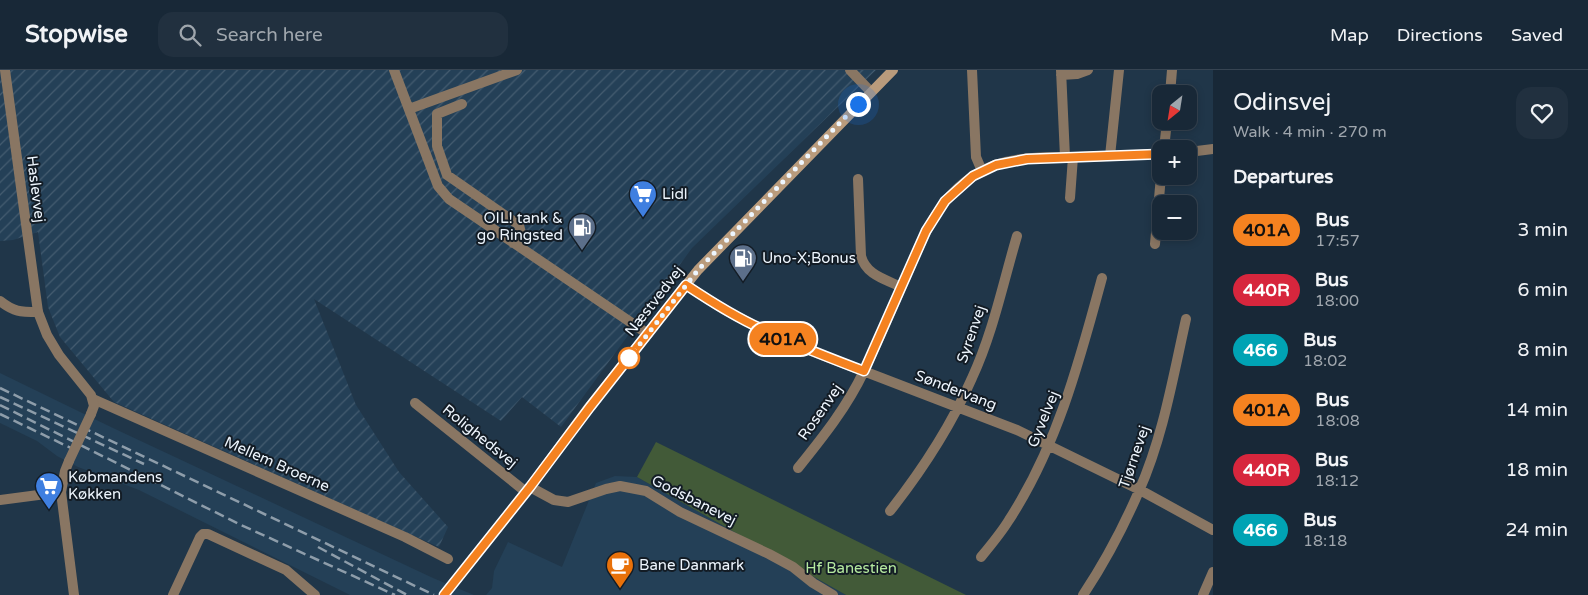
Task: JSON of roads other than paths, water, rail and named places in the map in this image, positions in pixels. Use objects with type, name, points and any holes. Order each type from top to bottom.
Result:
[{"type":"main road","name":"Næstvedvej","points":[[444,595],[528,490],[590,407],[686,285],[718,248],[893,70]]},
{"type":"street","name":"Haslevvej","points":[[5,70],[38,312],[47,335],[59,355],[88,389],[93,400]]},
{"type":"street","points":[[394,70],[438,186],[448,199],[648,334]]},
{"type":"street","points":[[409,109],[517,70]]},
{"type":"street","points":[[850,70],[871,92]]},
{"type":"street","points":[[972,70],[976,157],[982,171]]},
{"type":"street","points":[[1070,198],[1069,157],[1061,72],[1077,74],[1088,70]]},
{"type":"street","points":[[1110,156],[1119,70]]},
{"type":"street","points":[[1171,85],[1172,70]]},
{"type":"street","points":[[462,104],[437,114],[437,146],[447,175],[519,225],[521,232],[513,243]]},
{"type":"street","points":[[1197,151],[1213,149]]},
{"type":"street","name":"Rosenvej","points":[[798,468],[830,428],[848,401],[864,371],[926,231],[945,201],[957,188],[982,171],[1009,161],[1152,154]]},
{"type":"street","points":[[428,161],[441,156]]},
{"type":"street","points":[[858,179],[861,256],[863,262],[873,274],[901,287]]},
{"type":"street","points":[[1156,244],[1160,185]]},
{"type":"street","name":"Syrenvej","points":[[890,511],[938,444],[973,376],[989,331],[1017,236]]},
{"type":"street","name":"Gyvelvej","points":[[982,557],[1009,522],[1049,446],[1079,365],[1102,278]]},
{"type":"street","name":"Søndervang","points":[[686,285],[723,309],[761,329],[801,347],[1017,430],[1140,490],[1213,530]]},
{"type":"street","points":[[0,301],[10,309],[20,312],[38,312]]},
{"type":"street","name":"Tjørnevej","points":[[1083,595],[1116,540],[1140,490],[1168,400],[1186,319]]},
{"type":"street","points":[[74,595],[61,492],[69,461],[91,414],[93,400]]},
{"type":"street","name":"Mellem Broerne","points":[[93,400],[405,537],[448,559]]},
{"type":"street","name":"Rolighedsvej","points":[[415,403],[528,490]]},
{"type":"street","name":"Godsbanevej","points":[[528,490],[554,500],[568,502],[620,486],[646,491],[680,512],[793,567],[813,583],[833,595]]},
{"type":"street","points":[[0,500],[61,492]]},
{"type":"street","points":[[173,595],[200,537],[203,534],[208,534],[286,570],[315,595]]},
{"type":"street","points":[[1203,595],[1213,572]]},
{"type":"railway","points":[[0,388],[434,595]]},
{"type":"railway","points":[[0,397],[144,464]]},
{"type":"railway","points":[[0,405],[241,525],[395,595]]},
{"type":"railway","points":[[0,414],[77,451]]},
{"type":"railway","points":[[318,547],[407,595]]},
{"type":"place","name":"Lidl","points":[[643,218]]},
{"type":"place","name":"OIL! tank & go Ringsted","points":[[582,251]]},
{"type":"place","name":"Uno-X;Bonus","points":[[743,282]]},
{"type":"place","name":"Købmandens Køkken","points":[[49,510]]},
{"type":"place","name":"Bane Danmark","points":[[620,589]]},
{"type":"park label","name":"Hf Banestien","points":[[851,568]]}]
